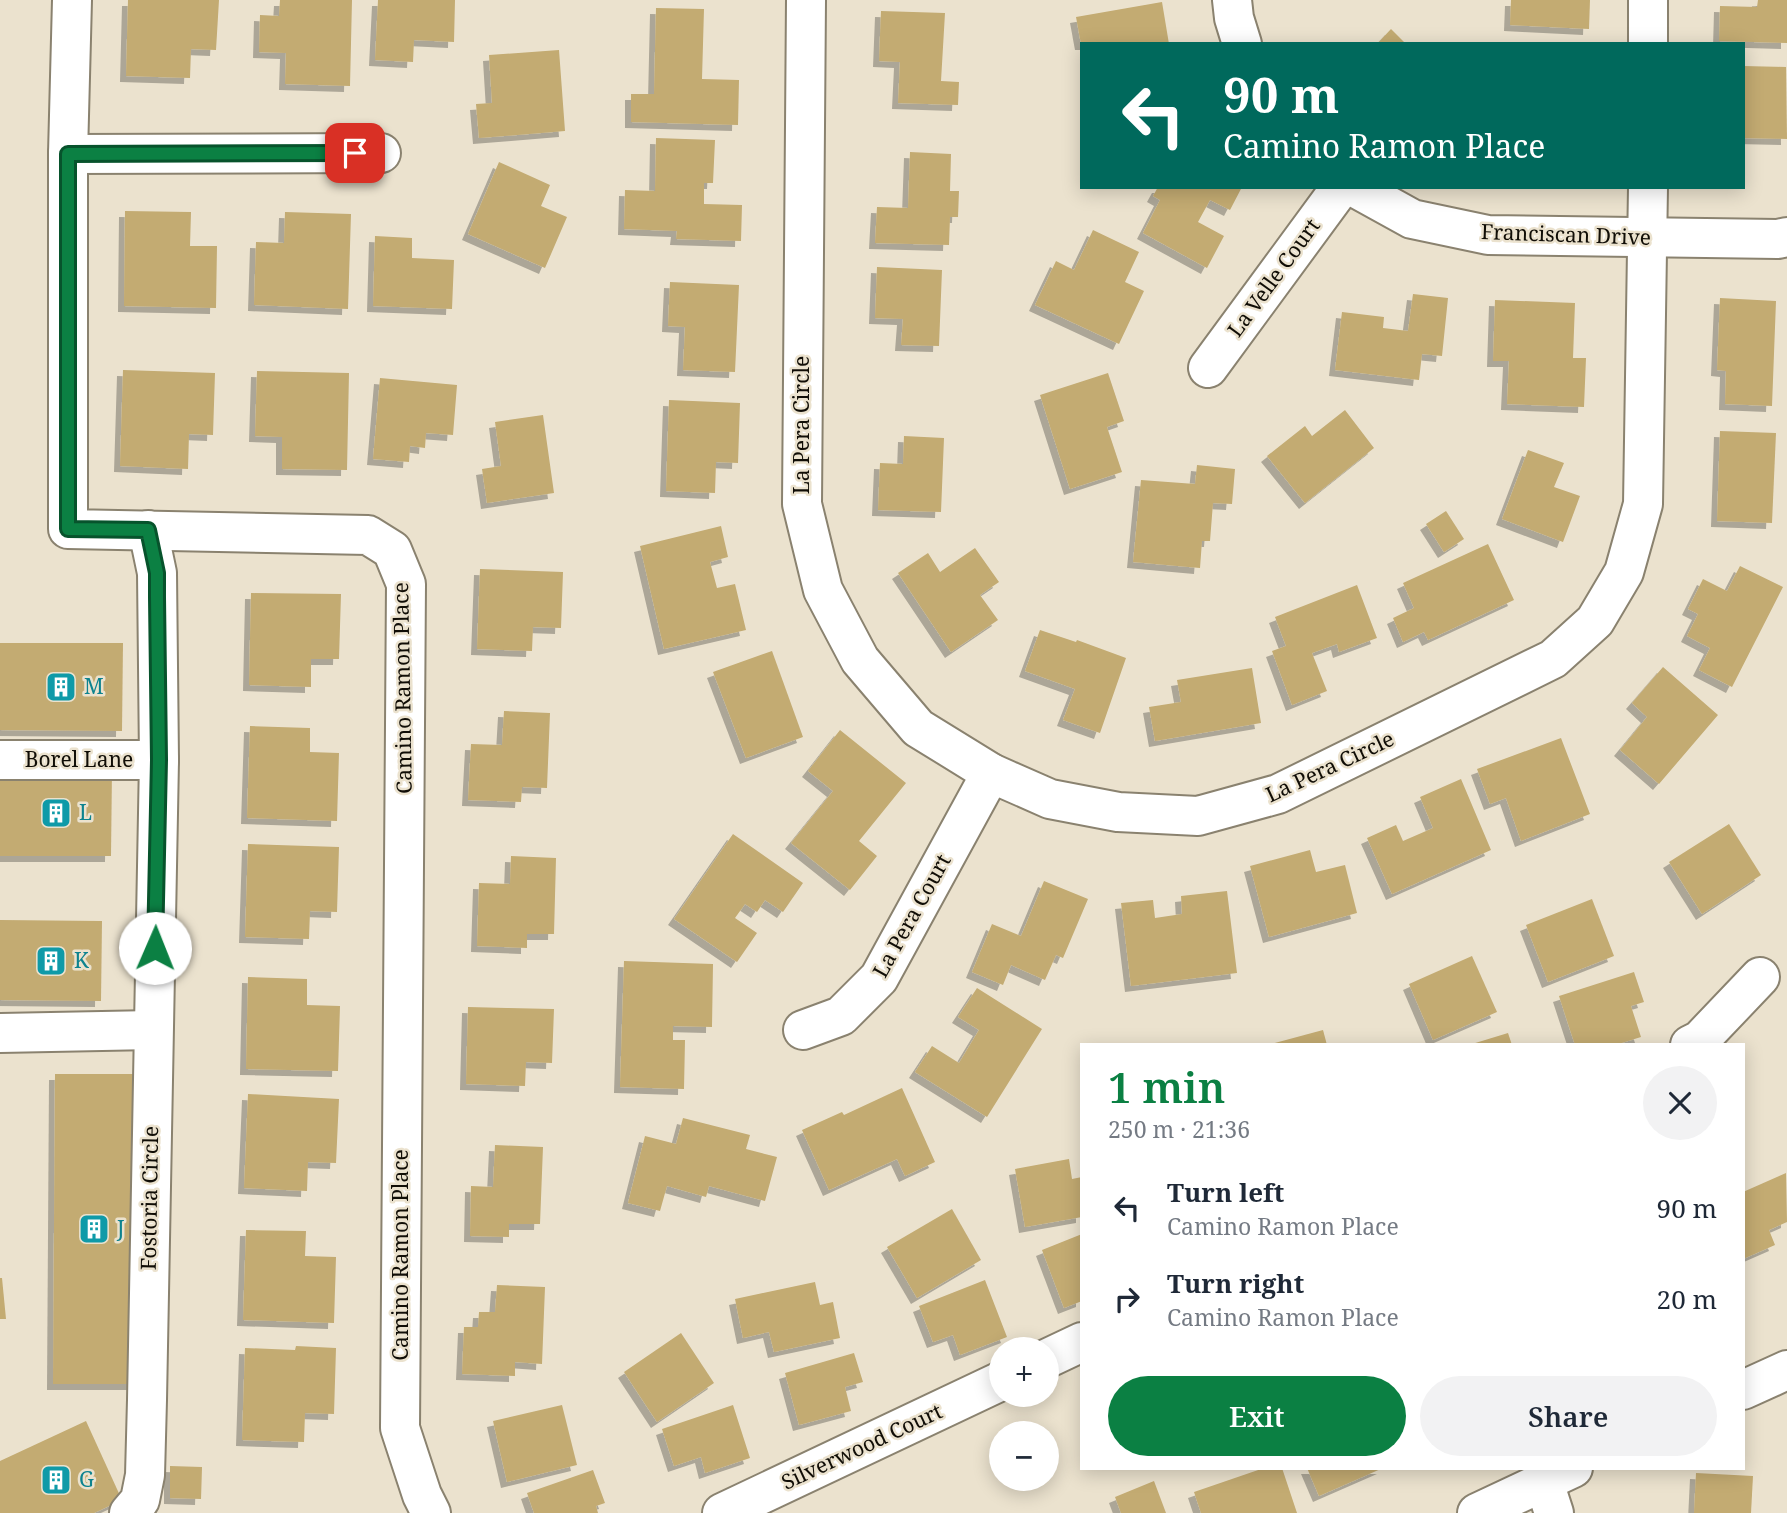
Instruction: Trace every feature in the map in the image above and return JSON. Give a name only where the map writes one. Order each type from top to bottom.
[{"type":"street","name":"Camino Ramon Place","points":[[72,0],[68,154],[68,529],[368,535],[392,550],[406,584],[400,1428],[422,1495],[431,1513]]},
{"type":"street","name":"La Pera Circle","points":[[806,0],[802,504],[823,590],[860,660],[918,728],[991,773],[1050,799],[1118,812],[1198,816],[1278,794],[1553,659],[1595,621],[1624,572],[1643,504],[1648,189]]},
{"type":"street","points":[[1232,0],[1241,42]]},
{"type":"street","points":[[1648,0],[1648,42]]},
{"type":"street","points":[[68,154],[381,153]]},
{"type":"street","name":"La Velle Court","points":[[1208,368],[1340,189]]},
{"type":"street","name":"Franciscan Drive","points":[[1358,189],[1412,219],[1488,235],[1648,239],[1787,237]]},
{"type":"street","name":"Borel Lane","points":[[148,530],[157,573],[159,760],[153,1030]]},
{"type":"street","name":"Borel Lane","points":[[0,760],[159,760]]},
{"type":"street","name":"La Pera Court","points":[[803,1030],[841,1016],[879,978],[991,773]]},
{"type":"street","points":[[1694,1043],[1700,1040],[1760,977]]},
{"type":"street","points":[[0,1033],[153,1030]]},
{"type":"street","name":"Fostoria Circle","points":[[129,1513],[140,1500],[145,1475],[153,1030]]},
{"type":"street","points":[[1059,1353],[1080,1343]]},
{"type":"street","points":[[1745,1389],[1787,1370]]},
{"type":"street","name":"Silverwood Court","points":[[722,1513],[989,1387]]},
{"type":"street","points":[[1477,1513],[1557,1488]]},
{"type":"building","points":[[128,0],[219,0],[216,50],[191,49],[190,78],[126,76]]},
{"type":"building","points":[[280,0],[352,0],[350,86],[285,84],[286,53],[259,52],[260,15],[279,16]]},
{"type":"building","points":[[378,0],[455,0],[454,42],[414,40],[413,62],[375,60]]},
{"type":"building","points":[[1511,0],[1590,0],[1589,29],[1510,25]]},
{"type":"building","points":[[1758,0],[1787,0],[1787,43],[1719,41],[1720,6],[1757,7]]},
{"type":"building","points":[[1162,2],[1169,42],[1081,42],[1076,17]]},
{"type":"building","points":[[656,8],[704,9],[702,79],[739,80],[738,125],[631,122],[631,94],[654,94]]},
{"type":"building","points":[[881,11],[945,13],[941,81],[959,82],[958,105],[898,103],[900,62],[879,61]]},
{"type":"building","points":[[1391,29],[1404,42],[1379,42]]},
{"type":"building","points":[[559,50],[565,131],[479,138],[476,104],[492,103],[489,55]]},
{"type":"building","points":[[1745,66],[1786,67],[1787,139],[1745,138]]},
{"type":"building","points":[[656,138],[715,140],[713,183],[704,183],[704,204],[742,205],[741,241],[676,239],[677,231],[624,229],[625,190],[655,191]]},
{"type":"building","points":[[910,152],[951,154],[950,191],[959,191],[958,217],[950,217],[949,245],[875,243],[877,207],[908,208]]},
{"type":"building","points":[[499,162],[550,185],[541,206],[567,217],[545,268],[468,234]]},
{"type":"building","points":[[1157,189],[1241,189],[1230,210],[1210,200],[1198,222],[1224,236],[1207,268],[1143,233],[1160,200],[1153,196]]},
{"type":"building","points":[[125,211],[191,212],[190,246],[217,246],[216,308],[124,306]]},
{"type":"building","points":[[285,212],[351,214],[348,309],[254,305],[256,242],[284,243]]},
{"type":"building","points":[[1093,230],[1139,252],[1125,282],[1144,291],[1119,344],[1035,305],[1056,261],[1074,270]]},
{"type":"building","points":[[375,236],[412,238],[412,258],[454,260],[452,309],[373,306]]},
{"type":"building","points":[[877,267],[942,270],[939,346],[901,345],[903,319],[875,318]]},
{"type":"building","points":[[670,282],[739,285],[735,372],[683,370],[685,327],[668,326]]},
{"type":"building","points":[[1413,294],[1448,298],[1442,356],[1422,354],[1419,380],[1335,370],[1342,312],[1384,317],[1383,328],[1408,331]]},
{"type":"building","points":[[1720,298],[1776,301],[1772,406],[1725,404],[1726,371],[1717,370]]},
{"type":"building","points":[[1495,300],[1575,303],[1573,358],[1586,358],[1584,407],[1507,404],[1509,361],[1493,361]]},
{"type":"building","points":[[123,370],[215,373],[213,435],[189,434],[188,469],[120,466]]},
{"type":"building","points":[[257,371],[349,373],[347,470],[282,469],[282,437],[255,436]]},
{"type":"building","points":[[1108,373],[1124,421],[1107,427],[1122,472],[1070,489],[1040,395]]},
{"type":"building","points":[[380,378],[457,385],[453,435],[426,433],[425,448],[410,446],[409,462],[373,459]]},
{"type":"building","points":[[669,400],[740,403],[738,463],[716,462],[715,493],[666,491]]},
{"type":"building","points":[[1345,410],[1374,448],[1305,503],[1267,456],[1305,426],[1312,436]]},
{"type":"building","points":[[543,415],[554,493],[487,503],[482,469],[501,466],[495,422]]},
{"type":"building","points":[[1720,431],[1776,433],[1772,523],[1717,521]]},
{"type":"building","points":[[904,436],[944,438],[941,512],[878,510],[880,463],[903,464]]},
{"type":"building","points":[[1528,450],[1564,463],[1554,487],[1580,496],[1563,542],[1502,519]]},
{"type":"building","points":[[1197,465],[1235,469],[1232,504],[1213,503],[1210,541],[1202,541],[1200,568],[1133,562],[1141,480],[1195,484]]},
{"type":"building","points":[[1446,511],[1464,539],[1444,552],[1426,524]]},
{"type":"building","points":[[721,526],[728,557],[710,562],[717,588],[735,584],[746,630],[664,649],[640,546]]},
{"type":"building","points":[[1488,544],[1514,600],[1428,640],[1424,632],[1403,642],[1393,618],[1414,608],[1403,583]]},
{"type":"building","points":[[975,548],[999,582],[980,595],[998,620],[951,652],[898,573],[928,553],[940,572]]},
{"type":"building","points":[[1740,566],[1783,587],[1732,687],[1699,670],[1710,648],[1687,636],[1698,614],[1688,609],[1703,579],[1727,591]]},
{"type":"building","points":[[480,569],[563,572],[561,628],[533,627],[532,651],[477,649]]},
{"type":"building","points":[[1357,585],[1377,638],[1339,652],[1337,644],[1312,653],[1327,691],[1292,705],[1272,651],[1286,646],[1275,617]]},
{"type":"building","points":[[251,593],[341,594],[339,659],[311,659],[311,687],[249,685]]},
{"type":"building","points":[[1040,630],[1126,658],[1100,733],[1063,720],[1075,689],[1025,671]]},
{"type":"building","name":"M","points":[[0,643],[123,643],[122,731],[0,730]]},
{"type":"building","points":[[772,651],[803,737],[746,758],[713,672]]},
{"type":"building","points":[[1663,667],[1718,715],[1659,784],[1620,750],[1647,717],[1632,703]]},
{"type":"building","points":[[1252,668],[1261,723],[1155,741],[1149,707],[1181,702],[1177,680]]},
{"type":"building","points":[[504,711],[550,713],[547,788],[522,787],[521,802],[468,800],[471,744],[502,745]]},
{"type":"building","points":[[250,726],[310,728],[310,752],[339,753],[337,821],[247,818]]},
{"type":"building","points":[[840,730],[906,783],[859,841],[877,856],[850,890],[791,843],[833,791],[808,771]]},
{"type":"building","points":[[1561,738],[1590,814],[1521,841],[1506,798],[1490,804],[1477,769]]},
{"type":"building","name":"L","points":[[0,769],[112,769],[111,856],[0,856]]},
{"type":"building","points":[[1461,779],[1491,850],[1392,894],[1367,838],[1396,825],[1403,841],[1433,828],[1420,797]]},
{"type":"building","points":[[1729,824],[1761,875],[1702,914],[1669,862]]},
{"type":"building","points":[[733,834],[803,883],[783,912],[765,900],[757,912],[745,904],[735,918],[757,933],[737,962],[674,919]]},
{"type":"building","points":[[248,844],[339,847],[337,912],[310,911],[309,939],[245,937]]},
{"type":"building","points":[[1310,850],[1316,872],[1345,865],[1357,913],[1269,937],[1250,866]]},
{"type":"building","points":[[511,856],[556,858],[554,934],[527,934],[527,948],[477,946],[479,883],[510,884]]},
{"type":"building","points":[[1044,881],[1088,899],[1063,958],[1056,955],[1045,980],[1011,965],[1003,985],[972,972],[992,924],[1021,936]]},
{"type":"building","points":[[1227,891],[1237,973],[1131,986],[1121,903],[1153,900],[1155,918],[1182,914],[1181,896]]},
{"type":"building","points":[[1592,899],[1614,956],[1548,982],[1526,925]]},
{"type":"building","name":"K","points":[[0,920],[102,921],[101,1001],[0,1000]]},
{"type":"building","points":[[1472,956],[1497,1012],[1433,1040],[1409,984]]},
{"type":"building","points":[[624,961],[713,964],[712,1027],[673,1026],[673,1040],[685,1040],[684,1089],[620,1087]]},
{"type":"building","points":[[1634,972],[1644,1002],[1631,1006],[1641,1037],[1622,1043],[1574,1043],[1559,996]]},
{"type":"building","points":[[248,977],[307,979],[307,1005],[340,1006],[338,1071],[246,1069]]},
{"type":"building","points":[[977,988],[1042,1029],[987,1117],[915,1072],[932,1046],[959,1063],[979,1030],[958,1017]]},
{"type":"building","points":[[468,1007],[554,1009],[552,1063],[526,1062],[525,1086],[466,1084]]},
{"type":"building","points":[[1323,1030],[1326,1043],[1275,1043]]},
{"type":"building","points":[[1508,1033],[1511,1043],[1475,1043]]},
{"type":"building","name":"J","points":[[55,1074],[135,1074],[133,1384],[53,1384]]},
{"type":"building","points":[[902,1088],[935,1162],[905,1176],[897,1159],[829,1190],[802,1130],[842,1112],[844,1115]]},
{"type":"building","points":[[248,1094],[339,1099],[336,1163],[308,1162],[307,1191],[244,1188]]},
{"type":"building","points":[[683,1118],[750,1135],[746,1149],[777,1157],[765,1201],[709,1186],[706,1197],[667,1186],[660,1211],[628,1203],[645,1136],[676,1144]]},
{"type":"building","points":[[495,1145],[543,1147],[540,1224],[509,1224],[509,1237],[470,1236],[471,1186],[493,1187]]},
{"type":"building","points":[[1069,1159],[1072,1179],[1080,1177],[1080,1217],[1025,1227],[1015,1169]]},
{"type":"building","points":[[1786,1173],[1787,1222],[1769,1230],[1775,1245],[1745,1258],[1745,1191]]},
{"type":"building","points":[[952,1209],[981,1260],[917,1298],[887,1247]]},
{"type":"building","points":[[246,1230],[306,1231],[305,1256],[336,1257],[334,1323],[243,1320]]},
{"type":"building","points":[[1080,1235],[1080,1302],[1064,1308],[1042,1250]]},
{"type":"building","points":[[2,1278],[6,1319],[0,1319]]},
{"type":"building","points":[[985,1280],[1007,1337],[989,1337],[989,1344],[960,1355],[953,1335],[933,1342],[919,1306]]},
{"type":"building","points":[[815,1282],[820,1305],[833,1302],[840,1338],[774,1352],[769,1332],[743,1338],[735,1299]]},
{"type":"building","points":[[497,1285],[545,1287],[542,1364],[515,1362],[515,1376],[462,1374],[464,1327],[478,1327],[479,1312],[495,1312]]},
{"type":"building","points":[[681,1333],[714,1383],[657,1422],[624,1372]]},
{"type":"building","points":[[296,1346],[336,1348],[334,1414],[305,1413],[304,1442],[242,1440],[245,1348],[295,1350]]},
{"type":"building","points":[[854,1353],[863,1382],[845,1387],[851,1411],[799,1425],[785,1373]]},
{"type":"building","points":[[562,1405],[577,1465],[507,1482],[493,1421]]},
{"type":"building","points":[[733,1405],[750,1458],[705,1473],[701,1457],[674,1466],[662,1429]]},
{"type":"building","name":"G","points":[[86,1421],[122,1500],[94,1513],[0,1513],[0,1461]]},
{"type":"building","points":[[170,1466],[202,1467],[201,1499],[170,1498]]},
{"type":"building","points":[[593,1470],[605,1503],[596,1506],[598,1513],[534,1513],[527,1493]]},
{"type":"building","points":[[1258,1470],[1283,1470],[1297,1513],[1201,1513],[1194,1492]]},
{"type":"building","points":[[1308,1470],[1378,1470],[1319,1496]]},
{"type":"building","points":[[1696,1473],[1753,1476],[1751,1513],[1694,1513]]},
{"type":"building","points":[[1154,1481],[1166,1513],[1121,1513],[1115,1497]]},
{"type":"place","name":"M","points":[[61,687]]},
{"type":"place","name":"L","points":[[56,813]]},
{"type":"place","name":"K","points":[[51,961]]},
{"type":"place","name":"J","points":[[94,1229]]},
{"type":"place","name":"G","points":[[56,1480]]},
{"type":"route","points":[[155,948],[159,760],[157,573],[148,530],[68,529],[68,154],[355,153]]}]
